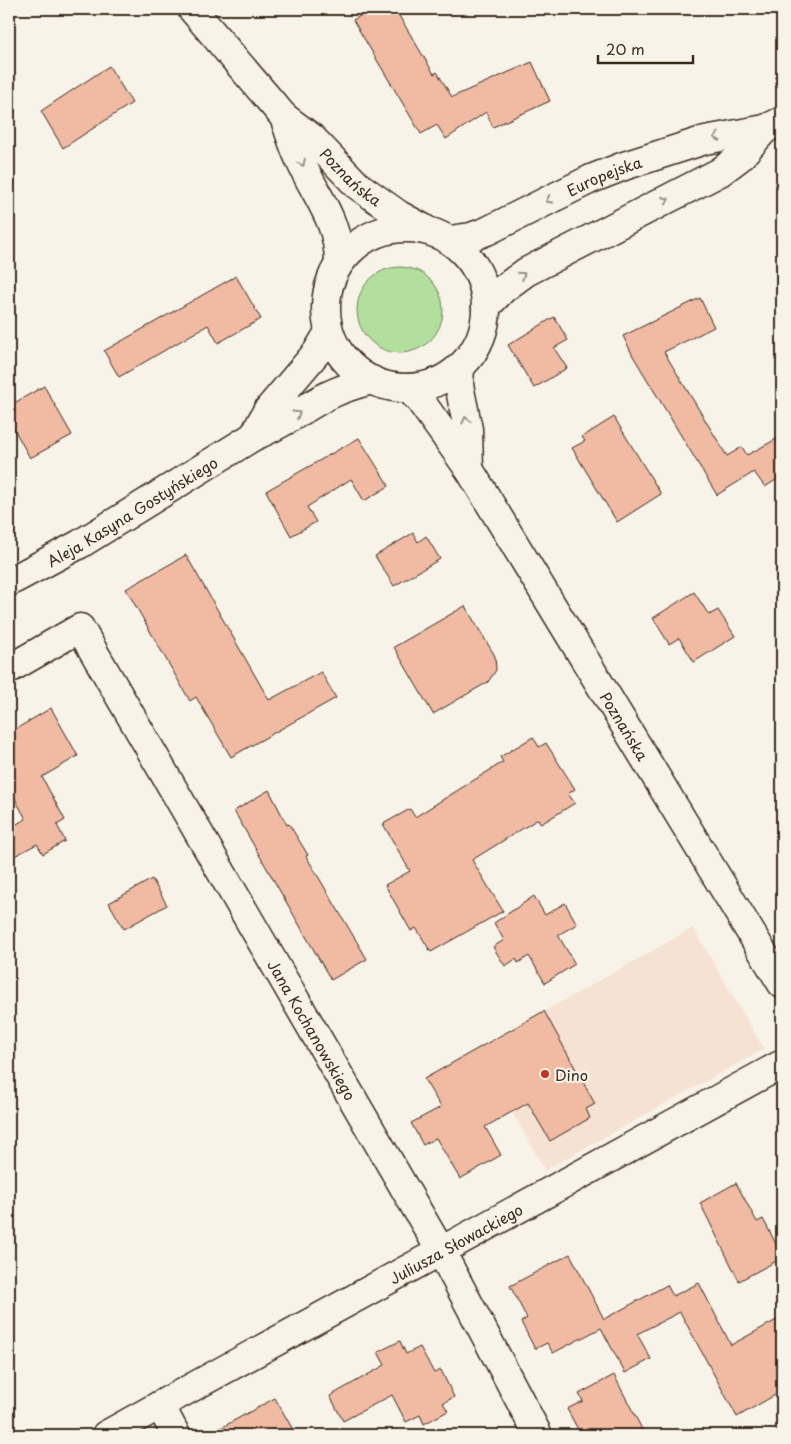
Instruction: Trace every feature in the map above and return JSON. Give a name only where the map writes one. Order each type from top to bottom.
[{"type":"street","name":"Poznańska","points":[[192,9],[284,118],[312,138],[357,185],[398,215],[437,235]]},
{"type":"street","name":"Poznańska","points":[[284,118],[299,159],[334,226],[339,245],[339,263]]},
{"type":"street","name":"Europejska","points":[[437,235],[471,237],[487,232],[591,179],[624,166],[705,140],[774,125]]},
{"type":"street","name":"Europejska","points":[[486,307],[503,289],[526,272],[720,172],[740,157],[774,125]]},
{"type":"street","points":[[400,228],[437,235],[464,252],[476,269],[483,287],[486,307],[483,329],[474,350],[460,366],[444,378],[426,385],[408,388],[389,386],[372,380],[353,368],[338,351],[329,332],[325,308],[329,284],[339,263],[356,245],[377,232],[400,228]]},
{"type":"street","points":[[254,436],[267,411],[317,352],[329,332]]},
{"type":"street","name":"Poznańska","points":[[460,366],[459,385],[468,429],[469,469]]},
{"type":"street","name":"Aleja Kasyna Gostyńskiego","points":[[9,582],[80,544],[254,436],[277,427],[327,396],[347,387],[372,380]]},
{"type":"street","name":"Poznańska","points":[[408,388],[419,399],[469,469],[483,495],[782,984]]},
{"type":"street","name":"Jana Kochanowskiego","points":[[9,669],[80,628],[442,1253],[538,1435]]},
{"type":"street","name":"Juliusza Słowackiego","points":[[106,1435],[442,1253],[782,1064]]},
{"type":"street","points":[[160,1405],[176,1435]]},
{"type":"shaded area","points":[[693,928],[764,1049],[545,1170],[477,1049]]},
{"type":"green space","points":[[400,267],[416,270],[424,274],[436,286],[440,294],[443,310],[440,326],[436,334],[424,346],[416,350],[400,353],[384,350],[376,346],[364,334],[360,326],[357,310],[360,294],[364,286],[376,274],[384,270]]},
{"type":"building","points":[[372,9],[395,9],[434,74],[437,72],[452,97],[532,62],[550,101],[493,127],[486,112],[446,139],[437,125],[421,134],[353,20]]},
{"type":"building","points":[[109,66],[132,103],[63,148],[41,111]]},
{"type":"building","points":[[236,276],[261,319],[218,343],[208,325],[119,377],[104,351]]},
{"type":"building","points":[[700,298],[714,327],[664,352],[727,456],[742,447],[747,455],[782,436],[782,476],[765,487],[754,472],[717,495],[633,356],[623,336]]},
{"type":"building","points":[[554,317],[568,340],[554,348],[567,368],[534,388],[508,345]]},
{"type":"building","points":[[44,386],[72,435],[30,458],[9,420],[9,406]]},
{"type":"building","points":[[614,417],[661,494],[617,522],[572,448],[585,441],[582,437]]},
{"type":"building","points":[[359,438],[389,486],[364,501],[351,479],[307,507],[316,522],[291,536],[266,491]]},
{"type":"building","points":[[413,533],[418,542],[426,536],[440,559],[394,586],[375,556]]},
{"type":"building","points":[[186,555],[269,700],[321,672],[336,698],[231,757],[196,697],[190,701],[126,589]]},
{"type":"building","points":[[694,592],[709,615],[718,610],[735,636],[694,662],[679,638],[669,644],[653,618]]},
{"type":"building","points":[[465,606],[495,656],[496,670],[488,682],[433,714],[394,647]]},
{"type":"building","points":[[51,708],[78,756],[42,777],[65,820],[57,825],[65,841],[43,854],[37,844],[9,859],[9,828],[26,819],[9,788],[9,733]]},
{"type":"building","points":[[533,737],[539,747],[546,743],[575,789],[568,794],[575,803],[541,824],[538,819],[472,860],[503,911],[431,952],[416,928],[411,931],[385,885],[410,871],[383,824],[410,809],[415,817],[503,762],[500,757]]},
{"type":"building","points":[[269,790],[287,825],[289,824],[308,855],[306,856],[367,959],[331,980],[234,811]]},
{"type":"building","points":[[152,879],[167,905],[124,929],[109,903]]},
{"type":"building","points":[[534,896],[545,915],[565,903],[577,924],[558,935],[575,964],[545,983],[529,956],[518,963],[516,959],[505,966],[493,947],[504,940],[494,923]]},
{"type":"building","points":[[544,1011],[595,1104],[586,1109],[590,1118],[550,1141],[528,1103],[485,1127],[501,1155],[460,1179],[436,1138],[423,1145],[411,1123],[441,1107],[424,1079]]},
{"type":"building","points":[[736,1183],[757,1222],[763,1219],[782,1255],[782,1258],[739,1281],[700,1203]]},
{"type":"building","points":[[570,1254],[604,1319],[667,1285],[673,1296],[699,1283],[731,1345],[782,1317],[782,1391],[737,1417],[680,1312],[637,1334],[651,1359],[625,1373],[601,1328],[553,1353],[547,1343],[535,1349],[521,1322],[527,1318],[510,1286]]},
{"type":"building","points":[[400,1341],[406,1354],[420,1347],[434,1373],[441,1370],[454,1397],[443,1403],[448,1411],[424,1424],[420,1415],[406,1422],[392,1395],[343,1421],[330,1396],[385,1365],[378,1352]]},
{"type":"building","points":[[614,1375],[645,1435],[581,1435],[567,1409],[583,1401],[579,1394]]},
{"type":"building","points":[[275,1398],[296,1435],[208,1435]]},
{"type":"place","name":"Dino","points":[[545,1074]]}]
